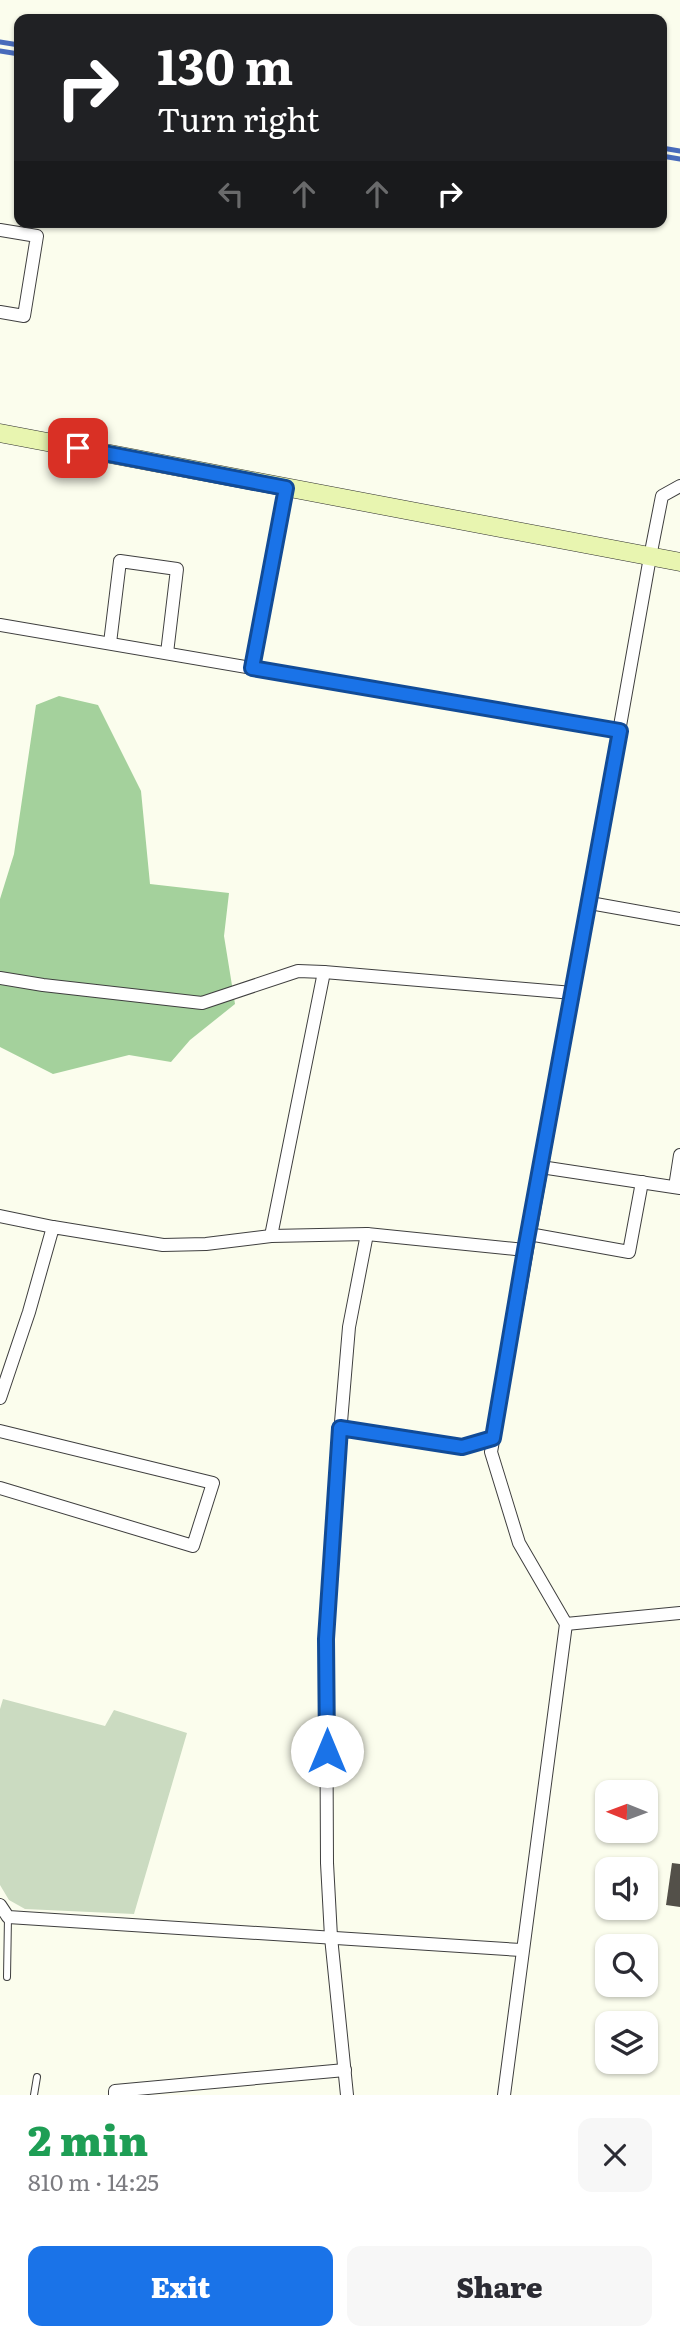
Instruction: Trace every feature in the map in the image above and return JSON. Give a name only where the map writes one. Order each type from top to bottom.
[{"type":"street","points":[[0,230],[37,236],[24,316],[0,312]]},
{"type":"street","points":[[0,433],[680,562]]},
{"type":"street","points":[[504,2095],[566,1624],[519,1543],[491,1452],[650,557],[662,496],[680,486]]},
{"type":"street","points":[[110,643],[120,561],[177,569],[167,653]]},
{"type":"street","points":[[0,625],[620,731]]},
{"type":"street","points":[[590,904],[680,919]]},
{"type":"street","points":[[0,978],[202,1003],[298,971],[573,993]]},
{"type":"street","points":[[271,1236],[324,972]]},
{"type":"street","points":[[541,1167],[677,1187],[680,1156]]},
{"type":"street","points":[[528,1234],[629,1252],[642,1182]]},
{"type":"street","points":[[0,1216],[163,1245],[206,1244],[271,1236],[367,1234],[525,1250]]},
{"type":"street","points":[[0,1398],[29,1312],[53,1227]]},
{"type":"street","points":[[347,2095],[331,1937],[327,1863],[326,1639],[349,1327],[367,1234]]},
{"type":"street","points":[[0,1431],[213,1483],[193,1546],[0,1488]]},
{"type":"street","points":[[566,1624],[680,1612]]},
{"type":"street","points":[[0,1905],[8,1917],[521,1950]]},
{"type":"street","points":[[115,2095],[115,2091],[345,2070]]},
{"type":"lane","points":[[252,668],[286,488]]},
{"type":"lane","points":[[340,1428],[462,1447],[493,1438]]},
{"type":"lane","points":[[6,1977],[8,1917]]},
{"type":"lane","points":[[34,2095],[37,2077]]},
{"type":"green space","points":[[59,696],[98,705],[141,791],[150,884],[229,893],[224,936],[235,1004],[190,1040],[171,1062],[129,1055],[53,1074],[0,1047],[0,899],[14,854],[36,705]]},
{"type":"green space","points":[[3,1699],[105,1726],[114,1710],[187,1733],[134,1914],[25,1909],[9,1900],[0,1885],[0,1709]]},
{"type":"building","points":[[672,1863],[680,1864],[680,1907],[666,1905]]},
{"type":"waterway","points":[[0,42],[14,44]]},
{"type":"waterway","points":[[0,51],[14,53]]},
{"type":"waterway","points":[[667,149],[680,151]]},
{"type":"waterway","points":[[667,157],[680,159]]},
{"type":"route","points":[[78,448],[286,488],[252,668],[620,731],[493,1438],[462,1447],[340,1428],[326,1639],[327,1751]]}]
